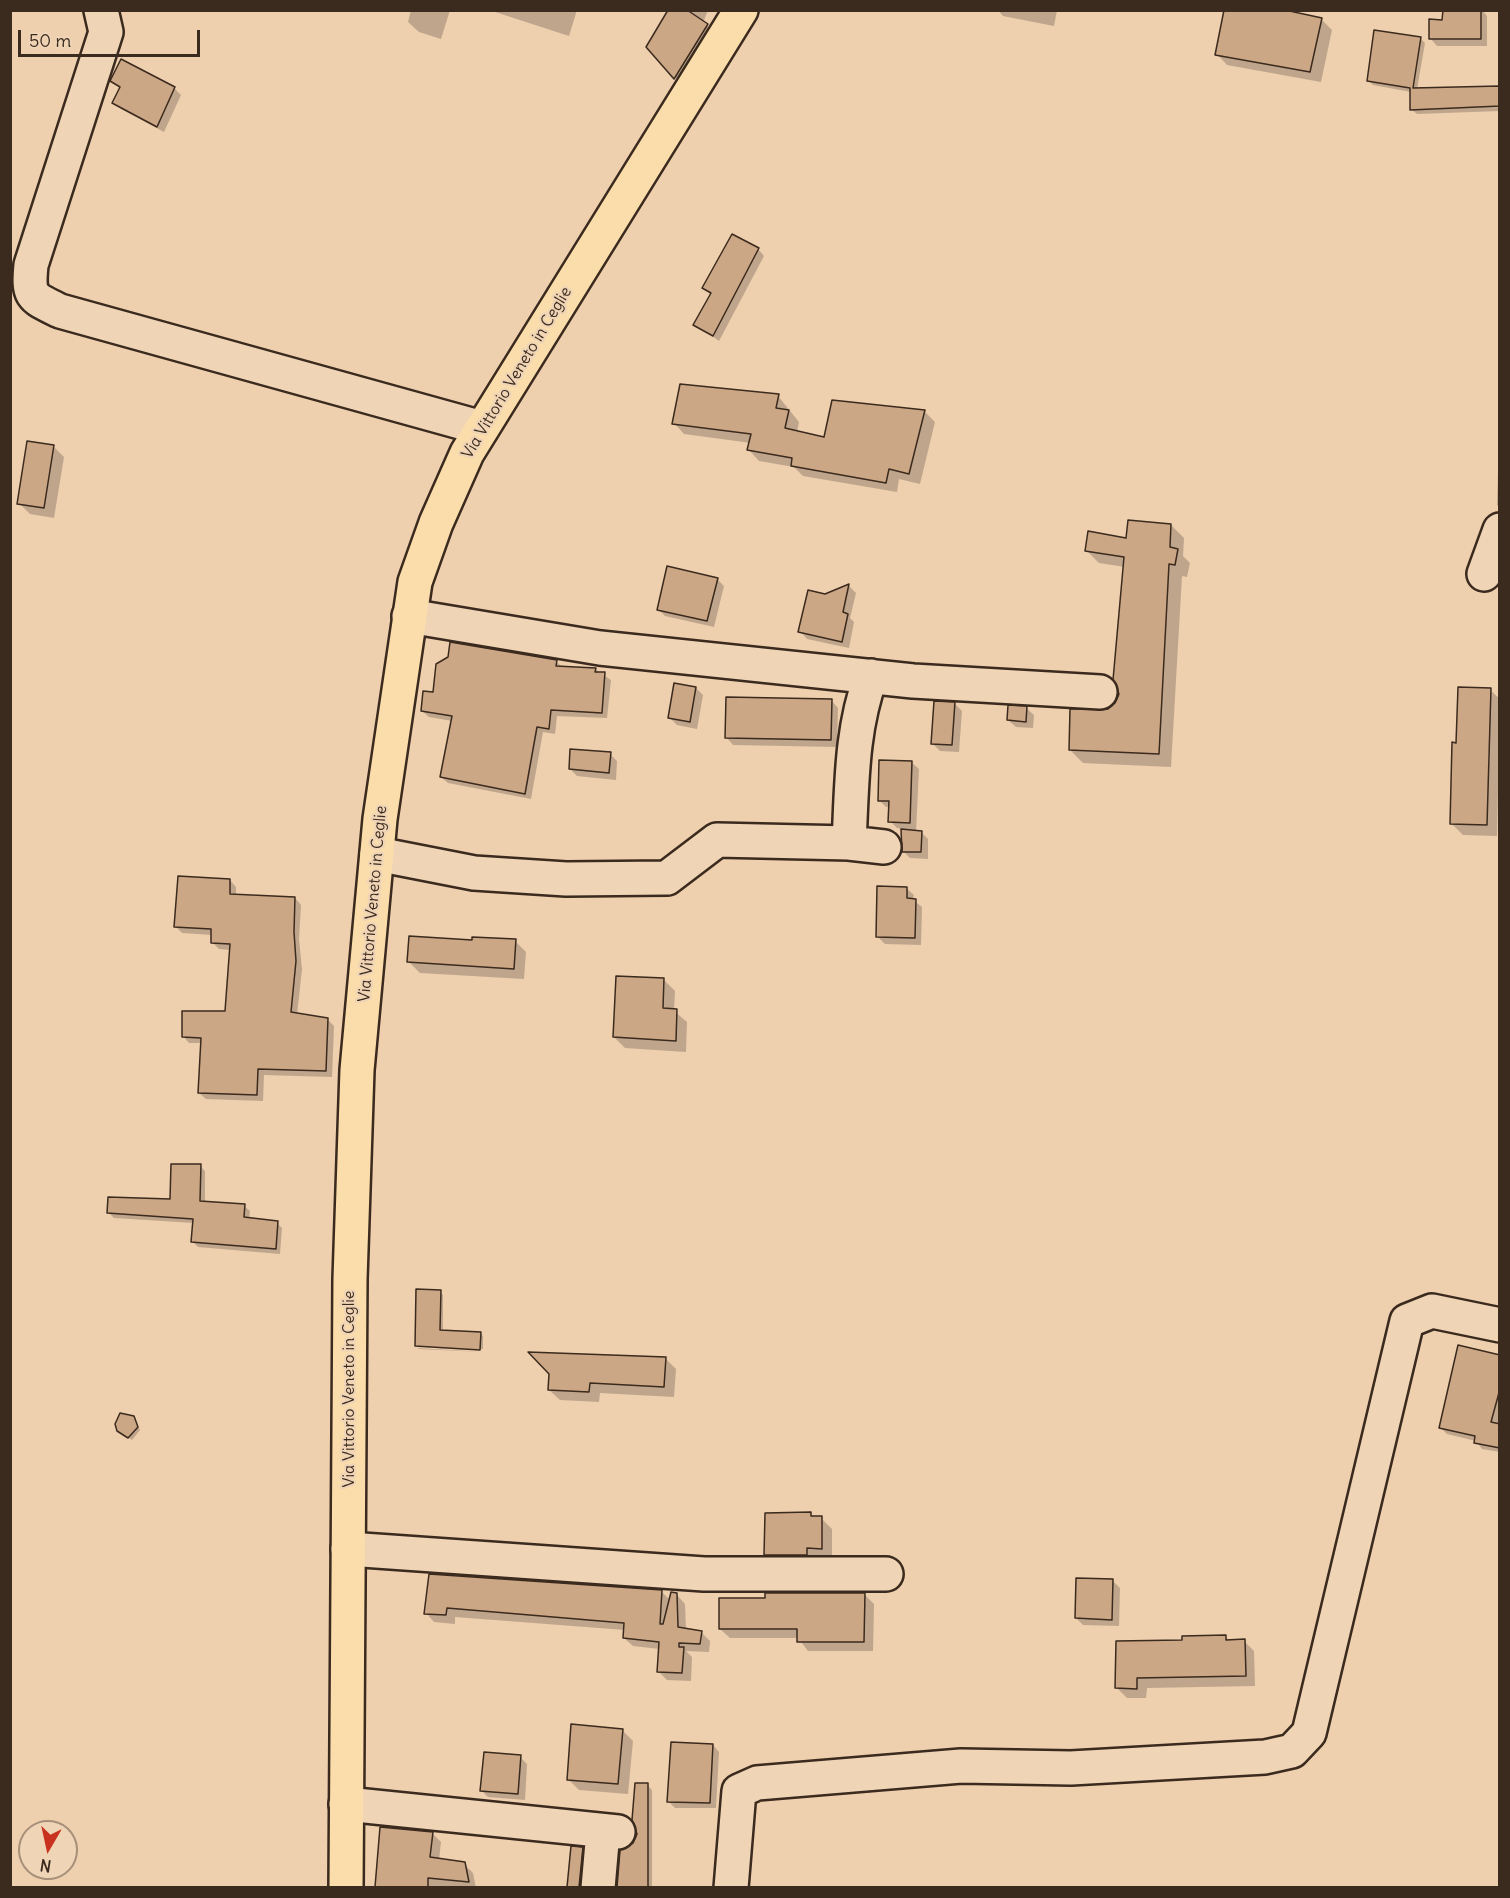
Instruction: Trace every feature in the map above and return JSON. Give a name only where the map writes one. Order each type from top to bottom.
[{"type":"main road","name":"Via Vittorio Veneto in Ceglie","points":[[346,1887],[350,1279],[357,1071],[377,855],[415,582],[436,523],[467,453],[741,10]]},
{"type":"street","points":[[101,10],[106,32],[31,265],[29,288],[34,298],[60,311],[482,428]]},
{"type":"street","points":[[1484,574],[1500,530]]},
{"type":"street","points":[[410,616],[600,648],[871,676],[1100,692]]},
{"type":"street","points":[[849,843],[854,738],[859,708],[871,676]]},
{"type":"street","points":[[377,855],[474,873],[566,879],[667,878],[717,840],[849,843],[884,847]]},
{"type":"street","points":[[731,1887],[739,1791],[757,1783],[961,1766],[1071,1768],[1265,1756],[1292,1751],[1309,1733],[1407,1321],[1432,1311],[1500,1326]]},
{"type":"street","points":[[348,1549],[704,1574],[886,1574]]},
{"type":"street","points":[[346,1804],[611,1832],[598,1887]]},
{"type":"building","points":[[668,10],[687,10],[708,24],[674,79],[646,47]]},
{"type":"building","points":[[1224,10],[1285,10],[1322,18],[1310,72],[1215,55]]},
{"type":"building","points":[[1443,10],[1481,10],[1481,39],[1429,39],[1429,19],[1442,20]]},
{"type":"building","points":[[1374,30],[1421,37],[1413,88],[1500,86],[1500,106],[1410,110],[1410,88],[1367,81]]},
{"type":"building","points":[[121,59],[175,87],[157,127],[112,103],[120,87],[110,81]]},
{"type":"building","points":[[732,234],[759,248],[713,336],[693,325],[711,293],[702,288]]},
{"type":"building","points":[[680,384],[779,394],[776,408],[789,410],[785,428],[824,437],[832,400],[925,410],[909,474],[889,469],[886,483],[791,466],[792,458],[747,450],[751,434],[672,424]]},
{"type":"building","points":[[27,441],[54,445],[44,508],[17,504]]},
{"type":"building","points":[[1128,520],[1171,524],[1170,547],[1178,549],[1175,565],[1169,564],[1159,754],[1069,750],[1070,709],[1108,709],[1115,703],[1119,694],[1113,680],[1124,557],[1085,551],[1088,531],[1126,538]]},
{"type":"building","points":[[667,566],[718,578],[707,621],[657,610]]},
{"type":"building","points":[[849,584],[843,612],[848,614],[842,642],[798,632],[808,590],[825,594]]},
{"type":"building","points":[[450,642],[557,660],[556,666],[596,668],[595,672],[605,672],[602,713],[551,710],[549,729],[537,727],[525,794],[440,777],[452,716],[421,711],[423,691],[433,692],[436,664],[448,657]]},
{"type":"building","points":[[674,683],[696,687],[690,722],[668,718]]},
{"type":"building","points":[[1458,687],[1491,688],[1487,825],[1450,824],[1452,742],[1456,743]]},
{"type":"building","points":[[726,697],[832,699],[831,740],[725,738]]},
{"type":"building","points":[[934,701],[955,702],[952,745],[931,744]]},
{"type":"building","points":[[1008,705],[1027,706],[1026,722],[1007,720]]},
{"type":"building","points":[[570,749],[611,752],[609,773],[569,769]]},
{"type":"building","points":[[879,760],[912,761],[910,823],[888,822],[889,801],[878,801]]},
{"type":"building","points":[[901,829],[922,831],[921,852],[902,852]]},
{"type":"building","points":[[178,876],[230,879],[230,894],[295,897],[296,961],[291,1012],[328,1018],[326,1071],[258,1069],[257,1095],[198,1093],[201,1038],[182,1037],[182,1011],[225,1011],[230,944],[211,943],[211,929],[174,927]]},
{"type":"building","points":[[877,886],[907,887],[907,898],[916,899],[915,938],[876,937]]},
{"type":"building","points":[[409,936],[472,940],[472,937],[516,939],[514,969],[407,962]]},
{"type":"building","points":[[616,976],[664,978],[663,1008],[677,1009],[676,1041],[613,1037]]},
{"type":"building","points":[[171,1164],[201,1164],[200,1201],[245,1204],[244,1217],[278,1221],[276,1249],[191,1242],[193,1219],[107,1213],[108,1197],[170,1199]]},
{"type":"building","points":[[416,1289],[441,1290],[440,1330],[481,1332],[480,1350],[415,1346]]},
{"type":"building","points":[[1458,1345],[1500,1355],[1500,1389],[1491,1422],[1500,1424],[1500,1448],[1474,1443],[1475,1436],[1439,1428]]},
{"type":"building","points":[[528,1352],[666,1357],[664,1387],[590,1383],[589,1392],[548,1390],[549,1374]]},
{"type":"building","points":[[120,1413],[134,1416],[138,1427],[128,1438],[117,1431],[115,1424]]},
{"type":"building","points":[[811,1512],[811,1516],[822,1516],[822,1549],[807,1548],[807,1555],[764,1555],[765,1513]]},
{"type":"building","points":[[429,1574],[662,1590],[660,1624],[663,1624],[671,1592],[677,1593],[678,1627],[702,1631],[700,1644],[679,1643],[679,1647],[684,1647],[682,1673],[657,1672],[659,1642],[623,1638],[624,1623],[447,1608],[446,1615],[424,1614]]},
{"type":"building","points":[[1076,1578],[1113,1579],[1112,1620],[1075,1618]]},
{"type":"building","points":[[765,1593],[865,1593],[864,1642],[797,1642],[797,1629],[719,1629],[719,1598],[765,1598]]},
{"type":"building","points":[[1226,1635],[1226,1640],[1245,1639],[1246,1676],[1137,1678],[1137,1689],[1115,1688],[1116,1641],[1182,1640],[1182,1636]]},
{"type":"building","points":[[571,1724],[623,1729],[618,1784],[567,1780]]},
{"type":"building","points":[[671,1742],[713,1744],[710,1803],[667,1802]]},
{"type":"building","points":[[484,1752],[521,1755],[518,1794],[480,1791]]},
{"type":"building","points":[[635,1783],[648,1783],[648,1887],[617,1887],[620,1850],[633,1843],[637,1834],[632,1820]]},
{"type":"building","points":[[380,1827],[433,1832],[430,1857],[465,1862],[469,1882],[428,1878],[428,1887],[375,1887]]},
{"type":"building","points":[[571,1846],[583,1847],[579,1887],[567,1887]]}]
